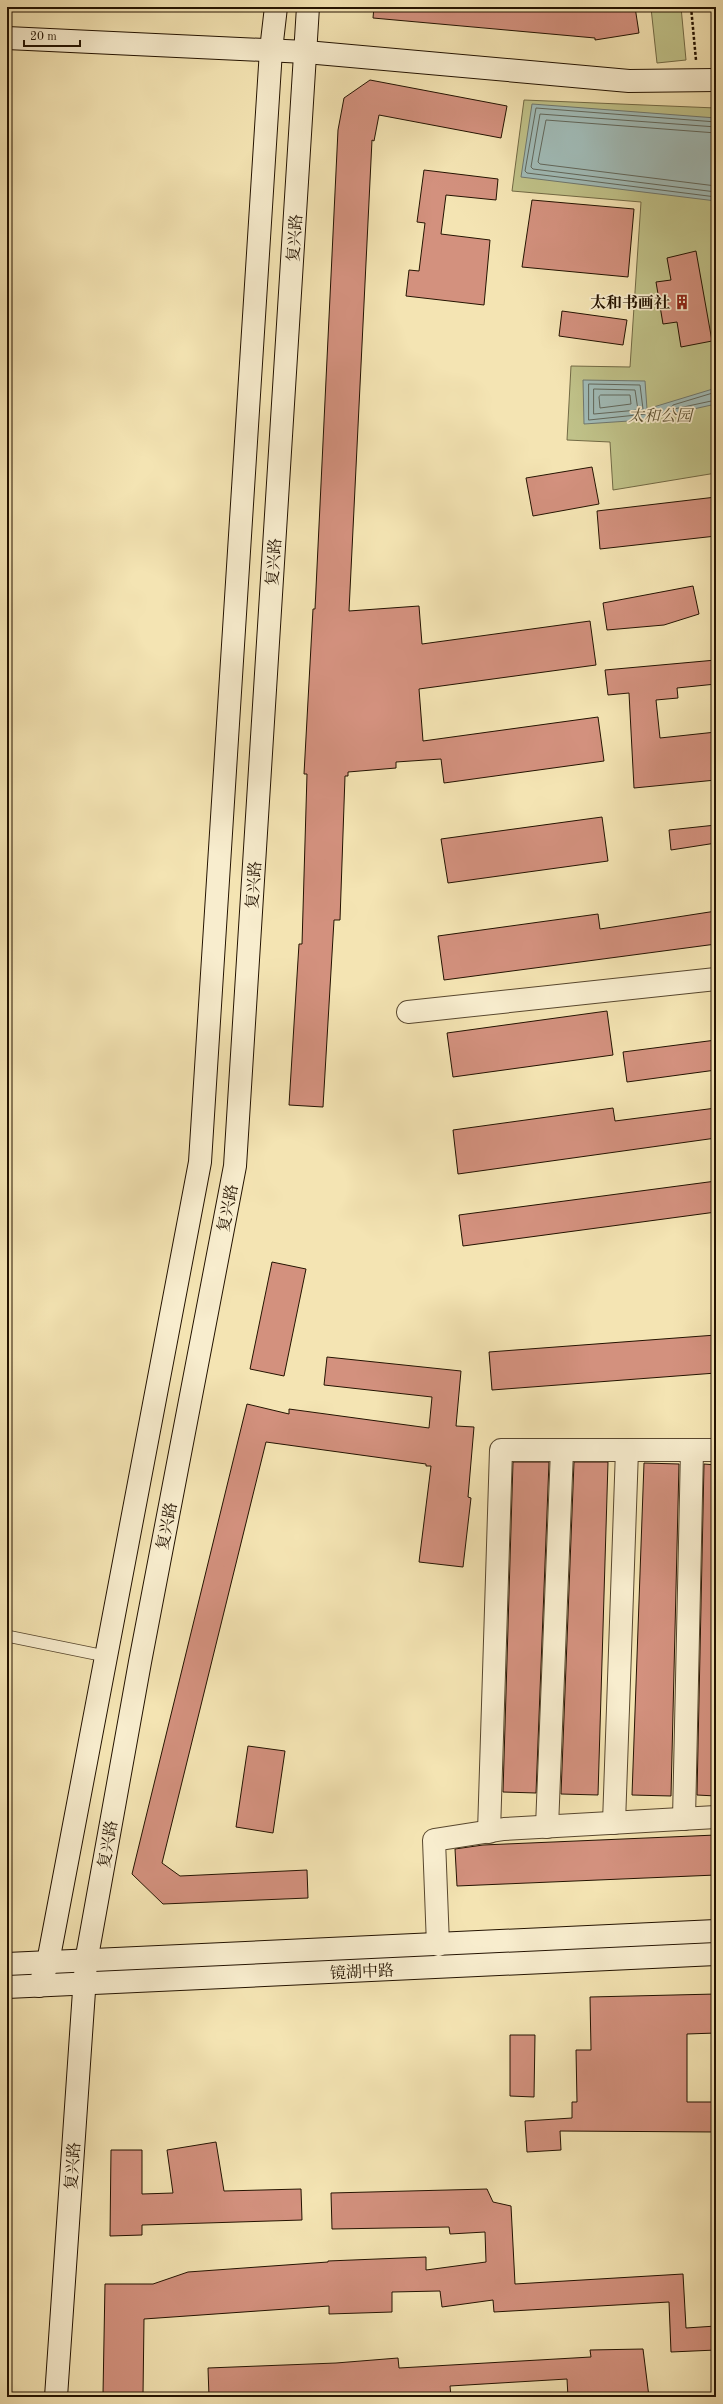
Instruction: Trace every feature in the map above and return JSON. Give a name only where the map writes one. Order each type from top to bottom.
[{"type":"street","points":[[39,1986],[48,1962],[200,1162],[271,50],[276,7]]},
{"type":"street","name":"复兴路","points":[[56,2397],[86,1962],[140,1662],[235,1166],[308,7]]},
{"type":"street","points":[[7,38],[306,52],[629,81],[707,80]]},
{"type":"street","points":[[408,1012],[716,979]]},
{"type":"street","points":[[489,1832],[501,1450],[716,1450]]},
{"type":"street","points":[[547,1827],[562,1450]]},
{"type":"street","points":[[614,1823],[627,1450]]},
{"type":"street","points":[[684,1819],[692,1450]]},
{"type":"street","points":[[438,1945],[434,1840],[489,1832],[547,1827],[716,1817]]},
{"type":"street","name":"镜湖中路","points":[[7,1964],[86,1962],[716,1931]]},
{"type":"street","name":"镜湖中路","points":[[7,1987],[84,1985],[716,1954]]},
{"type":"lane","points":[[7,1636],[105,1656]]},
{"type":"path","points":[[691,7],[707,80]]},
{"type":"green space","points":[[681,7],[686,60],[657,63],[651,8]]},
{"type":"green space","name":"太和公园","points":[[524,100],[716,108],[716,473],[613,490],[610,442],[567,440],[571,366],[630,367],[641,202],[512,191]]},
{"type":"water","points":[[532,104],[716,118],[716,201],[521,177]]},
{"type":"water","points":[[583,380],[645,381],[647,409],[716,388],[716,404],[644,420],[584,424]]},
{"type":"building","points":[[374,7],[635,7],[639,33],[595,40],[595,38],[373,18]]},
{"type":"building","points":[[370,80],[507,106],[501,138],[379,115],[374,141],[372,140],[349,611],[419,606],[422,644],[590,621],[596,665],[419,689],[423,741],[598,717],[604,761],[444,783],[441,759],[396,762],[396,768],[348,772],[348,776],[345,776],[340,920],[334,920],[323,1107],[289,1105],[299,944],[302,944],[307,774],[304,774],[313,609],[315,609],[338,130],[344,98]]},
{"type":"building","points":[[424,170],[498,179],[496,200],[446,195],[441,234],[490,240],[484,305],[406,296],[409,270],[419,271],[425,223],[417,222]]},
{"type":"building","points":[[532,200],[634,209],[628,277],[522,267]]},
{"type":"building","name":"太和书画社","points":[[696,251],[712,341],[681,347],[677,322],[663,324],[656,282],[671,280],[667,258]]},
{"type":"building","points":[[562,311],[627,320],[623,345],[559,336]]},
{"type":"building","points":[[592,467],[599,504],[533,516],[526,478]]},
{"type":"building","points":[[716,497],[716,536],[600,549],[597,511]]},
{"type":"building","points":[[693,586],[699,614],[664,625],[607,630],[603,603]]},
{"type":"building","points":[[716,660],[716,684],[677,688],[678,698],[656,700],[660,738],[716,732],[716,780],[634,788],[629,693],[608,695],[605,670]]},
{"type":"building","points":[[602,817],[608,861],[448,883],[441,839]]},
{"type":"building","points":[[716,825],[716,843],[671,850],[669,830]]},
{"type":"building","points":[[716,911],[716,944],[444,980],[438,936],[598,914],[600,929]]},
{"type":"building","points":[[607,1011],[613,1055],[453,1077],[447,1033]]},
{"type":"building","points":[[716,1040],[716,1070],[627,1082],[623,1052]]},
{"type":"building","points":[[613,1108],[615,1121],[716,1108],[716,1138],[458,1174],[453,1130]]},
{"type":"building","points":[[716,1181],[716,1212],[463,1246],[459,1215]]},
{"type":"building","points":[[272,1262],[306,1269],[284,1376],[250,1369]]},
{"type":"building","points":[[716,1335],[716,1373],[492,1390],[489,1352]]},
{"type":"building","points":[[327,1357],[461,1371],[456,1426],[474,1427],[468,1497],[471,1498],[463,1567],[419,1562],[431,1466],[426,1466],[426,1464],[266,1442],[162,1863],[180,1876],[307,1870],[308,1898],[163,1904],[132,1874],[247,1404],[289,1414],[289,1409],[429,1428],[432,1397],[324,1385]]},
{"type":"building","points":[[513,1462],[549,1462],[536,1793],[503,1792]]},
{"type":"building","points":[[574,1462],[608,1462],[598,1795],[561,1794]]},
{"type":"building","points":[[644,1463],[679,1464],[671,1796],[632,1795]]},
{"type":"building","points":[[704,1464],[716,1465],[716,1796],[697,1795]]},
{"type":"building","points":[[248,1746],[285,1751],[273,1833],[236,1827]]},
{"type":"building","points":[[716,1835],[716,1875],[457,1886],[455,1849],[483,1845]]},
{"type":"building","points":[[716,1994],[716,2033],[687,2034],[687,2102],[716,2102],[716,2132],[560,2131],[561,2150],[527,2152],[525,2121],[572,2118],[572,2102],[577,2102],[576,2050],[591,2050],[590,1997]]},
{"type":"building","points":[[510,2035],[535,2035],[534,2097],[510,2096]]},
{"type":"building","points":[[216,2142],[224,2191],[301,2189],[302,2220],[142,2225],[142,2235],[110,2236],[111,2150],[142,2150],[142,2194],[173,2193],[167,2150]]},
{"type":"building","points":[[487,2189],[493,2202],[511,2206],[515,2284],[683,2274],[686,2328],[716,2326],[716,2350],[671,2352],[669,2302],[494,2312],[493,2300],[442,2307],[440,2291],[392,2292],[392,2312],[329,2314],[329,2306],[144,2319],[143,2395],[103,2394],[105,2284],[153,2284],[188,2272],[328,2261],[426,2257],[426,2270],[486,2262],[485,2232],[450,2234],[449,2227],[332,2229],[331,2193]]},
{"type":"building","points":[[643,2349],[649,2397],[568,2397],[567,2379],[450,2386],[451,2397],[209,2397],[208,2368],[336,2363],[398,2358],[399,2368],[591,2357],[590,2350]]},
{"type":"place","name":"太和书画社","points":[[682,302]]}]
